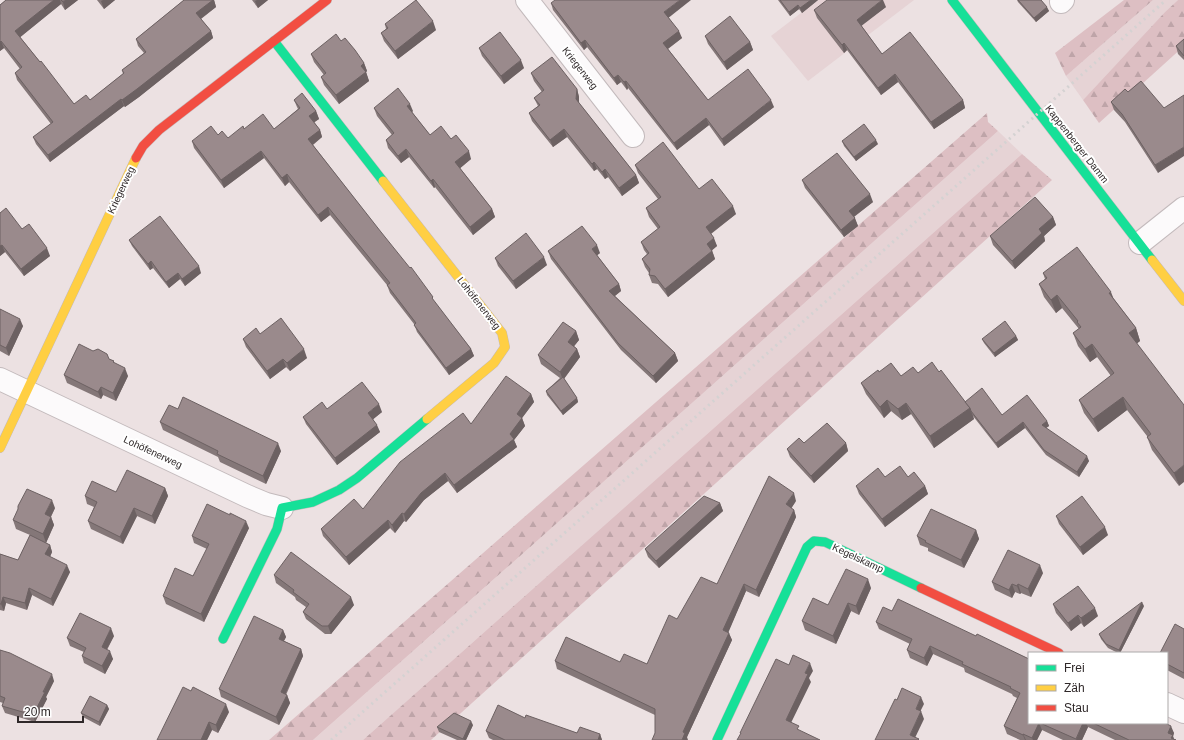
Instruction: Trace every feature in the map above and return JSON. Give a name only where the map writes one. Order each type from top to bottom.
[{"type":"street","name":"Kriegerweg","points":[[0,448],[131,168],[143,146],[160,130],[327,0]]},
{"type":"street","name":"Kriegerweg","points":[[527,0],[633,136]]},
{"type":"street","name":"Kappenberger Damm","points":[[952,0],[1184,301]]},
{"type":"street","name":"Lohöfenerweg","points":[[0,379],[247,496],[266,504],[282,508],[301,506],[321,500],[340,490],[357,478],[494,363],[505,347],[502,333],[274,41]]},
{"type":"street","points":[[1140,243],[1184,208]]},
{"type":"street","points":[[223,639],[277,528],[282,508]]},
{"type":"street","name":"Kegelskamp","points":[[716,740],[806,548],[814,542],[825,542],[1057,652]]},
{"type":"street","points":[[1168,704],[1184,712]]},
{"type":"shaded area","points":[[818,0],[914,0],[808,81],[771,36]]},
{"type":"shaded area","points":[[1153,0],[1178,0],[1083,100],[1066,76]]},
{"type":"shaded area","points":[[998,131],[1022,154],[363,740],[313,740]]},
{"type":"green space","points":[[1124,0],[1153,0],[1066,76],[1055,53]]},
{"type":"green space","points":[[1178,0],[1184,0],[1184,46],[1099,123],[1083,100]]},
{"type":"green space","points":[[987,113],[988,122],[998,131],[313,740],[269,740]]},
{"type":"green space","points":[[1022,154],[1052,180],[431,740],[363,740]]},
{"type":"building","points":[[6,0],[54,0],[15,31],[40,62],[41,61],[74,104],[86,95],[90,100],[124,73],[122,70],[146,52],[136,39],[184,0],[213,0],[196,13],[211,31],[137,89],[122,100],[121,99],[48,155],[33,137],[53,122],[15,73],[22,67],[1,41],[0,42],[0,5]]},
{"type":"building","points":[[416,0],[433,21],[395,51],[381,33],[388,28],[385,24]]},
{"type":"building","points":[[555,0],[680,0],[664,12],[679,31],[663,43],[708,100],[748,69],[771,100],[722,139],[706,118],[674,143],[626,81],[624,82],[618,75],[614,78],[585,40],[581,43],[551,3]]},
{"type":"building","points":[[780,0],[811,0],[800,8],[798,5],[789,12]]},
{"type":"building","points":[[827,0],[882,0],[857,20],[882,54],[910,32],[963,100],[931,122],[895,74],[878,88],[844,43],[842,45],[814,10]]},
{"type":"building","points":[[1018,0],[1041,0],[1047,7],[1034,18]]},
{"type":"building","points":[[730,16],[750,42],[724,62],[705,36]]},
{"type":"building","points":[[500,32],[521,60],[501,76],[479,48]]},
{"type":"building","points":[[336,34],[341,41],[345,38],[355,50],[364,63],[361,66],[366,72],[336,95],[321,77],[326,73],[311,54]]},
{"type":"building","points":[[1184,39],[1184,56],[1176,46]]},
{"type":"building","points":[[552,57],[577,89],[576,99],[636,175],[619,188],[605,169],[602,172],[594,162],[592,164],[564,129],[550,140],[529,113],[540,105],[534,98],[544,90],[531,73]]},
{"type":"building","points":[[1141,81],[1164,108],[1184,95],[1184,147],[1155,165],[1122,114],[1111,102],[1125,89],[1128,92]]},
{"type":"building","points":[[398,88],[410,104],[407,106],[430,135],[441,126],[451,139],[456,135],[469,151],[455,162],[492,209],[470,227],[433,179],[431,181],[406,149],[398,156],[386,140],[394,133],[374,108]]},
{"type":"building","points":[[302,93],[316,111],[309,116],[320,130],[308,139],[381,232],[410,268],[411,267],[433,297],[432,298],[471,349],[446,368],[414,325],[416,323],[387,285],[390,283],[328,207],[318,215],[287,174],[282,178],[261,151],[221,180],[192,141],[211,126],[218,135],[222,131],[228,138],[243,126],[244,129],[263,114],[274,129],[300,108],[294,100]]},
{"type":"building","points":[[864,124],[876,140],[854,157],[842,141]]},
{"type":"building","points":[[663,142],[699,189],[712,179],[733,206],[706,227],[714,238],[707,244],[712,251],[665,289],[655,276],[649,275],[650,269],[642,259],[649,253],[641,242],[660,227],[646,208],[661,197],[635,165]]},
{"type":"building","points":[[837,153],[870,194],[849,211],[855,218],[841,230],[802,180]]},
{"type":"building","points":[[1035,197],[1053,217],[1039,229],[1042,233],[1012,261],[990,236]]},
{"type":"building","points":[[6,208],[22,229],[29,224],[47,248],[21,269],[2,245],[0,246],[0,213]]},
{"type":"building","points":[[160,216],[199,266],[182,279],[178,273],[166,282],[151,261],[148,264],[129,240]]},
{"type":"building","points":[[582,226],[597,245],[592,249],[619,284],[609,291],[675,353],[653,376],[618,343],[548,251]]},
{"type":"building","points":[[526,233],[544,257],[513,281],[495,258]]},
{"type":"building","points":[[1077,247],[1111,292],[1109,293],[1136,328],[1129,333],[1184,405],[1184,465],[1174,473],[1147,437],[1151,434],[1123,397],[1093,419],[1079,400],[1114,373],[1092,344],[1085,349],[1073,333],[1081,327],[1077,322],[1078,321],[1057,295],[1051,300],[1039,284],[1047,278],[1043,273]]},
{"type":"building","points":[[0,309],[20,319],[6,348],[0,345]]},
{"type":"building","points":[[281,318],[304,349],[287,363],[283,359],[267,371],[243,339],[256,328],[260,334]]},
{"type":"building","points":[[1005,321],[1016,336],[994,353],[982,339]]},
{"type":"building","points":[[563,322],[576,331],[568,342],[577,349],[560,372],[538,355]]},
{"type":"building","points":[[79,344],[93,351],[98,349],[107,354],[109,359],[114,361],[113,362],[125,368],[113,393],[101,387],[98,392],[64,375]]},
{"type":"building","points":[[932,362],[939,372],[941,370],[970,408],[930,436],[906,403],[898,409],[887,400],[880,407],[861,383],[878,370],[879,372],[891,363],[901,376],[913,367],[918,373]]},
{"type":"building","points":[[506,376],[531,394],[517,414],[522,418],[510,434],[514,439],[454,485],[445,473],[421,493],[404,514],[402,513],[392,525],[388,520],[346,557],[321,529],[354,499],[363,509],[400,462],[463,413],[471,424]]},
{"type":"building","points":[[563,377],[577,398],[561,411],[546,391]]},
{"type":"building","points":[[362,382],[379,404],[368,413],[377,425],[335,458],[303,417],[322,402],[327,409]]},
{"type":"building","points":[[982,388],[1002,415],[1027,395],[1047,421],[1042,425],[1087,456],[1077,472],[1044,450],[1023,422],[996,443],[965,402]]},
{"type":"building","points":[[183,397],[278,443],[263,476],[217,454],[218,451],[160,422],[169,405],[178,409]]},
{"type":"building","points":[[827,423],[846,443],[811,476],[787,449],[799,438],[804,443]]},
{"type":"building","points":[[900,466],[908,477],[914,472],[925,486],[882,519],[856,486],[878,468],[885,477]]},
{"type":"building","points":[[127,470],[165,488],[152,516],[134,508],[120,537],[88,521],[97,502],[85,496],[92,481],[116,492]]},
{"type":"building","points":[[769,476],[794,493],[786,504],[794,510],[756,590],[744,584],[723,630],[729,633],[683,732],[685,733],[682,740],[652,740],[655,733],[655,709],[555,661],[566,637],[620,662],[624,654],[647,664],[669,615],[677,619],[701,577],[717,584]]},
{"type":"building","points":[[27,489],[52,500],[45,514],[51,517],[43,534],[13,520],[18,506]]},
{"type":"building","points":[[704,496],[720,503],[656,561],[645,549]]},
{"type":"building","points":[[1082,496],[1105,527],[1080,547],[1056,516]]},
{"type":"building","points":[[207,504],[246,521],[201,614],[163,596],[175,568],[193,576],[209,544],[192,536]]},
{"type":"building","points":[[931,509],[976,530],[961,560],[925,542],[926,541],[917,536]]},
{"type":"building","points":[[30,535],[50,545],[45,554],[67,565],[51,599],[29,588],[25,603],[3,597],[0,604],[0,554],[18,560]]},
{"type":"building","points":[[1008,550],[1040,565],[1028,589],[1018,584],[1017,586],[1012,584],[1009,590],[992,582]]},
{"type":"building","points":[[291,552],[351,597],[328,626],[322,626],[303,612],[309,604],[293,592],[294,590],[274,575]]},
{"type":"building","points":[[846,569],[868,579],[856,606],[848,603],[833,636],[802,621],[813,598],[828,605]]},
{"type":"building","points":[[1078,586],[1095,608],[1081,618],[1078,615],[1068,623],[1053,604]]},
{"type":"building","points":[[898,599],[1028,659],[1028,724],[1039,724],[1032,738],[1004,726],[1020,693],[930,646],[924,658],[907,650],[912,639],[876,622],[883,607],[892,611]]},
{"type":"building","points":[[1142,602],[1119,650],[1106,644],[1099,634]]},
{"type":"building","points":[[80,613],[111,628],[102,647],[110,651],[102,666],[82,656],[86,648],[67,638]]},
{"type":"building","points":[[254,616],[283,630],[279,639],[301,649],[281,692],[287,695],[276,717],[219,689]]},
{"type":"building","points":[[1175,624],[1184,629],[1184,673],[1168,665],[1168,652],[1161,652]]},
{"type":"building","points":[[0,650],[10,653],[52,674],[43,692],[45,692],[33,715],[2,706],[5,698],[0,696]]},
{"type":"building","points":[[793,655],[810,663],[805,673],[808,674],[786,720],[799,726],[797,729],[820,740],[737,740],[776,659],[789,665]]},
{"type":"building","points":[[183,687],[191,691],[193,687],[226,704],[216,725],[209,722],[201,740],[157,740]]},
{"type":"building","points":[[902,688],[921,697],[916,709],[921,711],[910,735],[919,739],[875,740],[895,699],[897,700]]},
{"type":"building","points":[[90,696],[107,705],[99,722],[81,713]]},
{"type":"building","points":[[498,705],[525,718],[526,715],[577,733],[580,727],[600,734],[598,740],[505,740],[486,731]]},
{"type":"building","points":[[454,713],[471,721],[463,739],[437,727]]},
{"type":"building","points":[[1042,724],[1083,724],[1076,739]]},
{"type":"building","points":[[1095,724],[1167,724],[1171,726],[1168,733],[1173,735],[1171,738],[1176,740],[1129,740]]},
{"type":"railway","points":[[331,740],[1166,0]]},
{"type":"traffic: fast","points":[[952,0],[1152,260]]},
{"type":"traffic: fast","points":[[274,41],[383,181]]},
{"type":"traffic: fast","points":[[223,639],[277,529],[282,508],[313,502],[339,490],[357,478],[427,419]]},
{"type":"traffic: fast","points":[[717,740],[807,547],[814,541],[825,542],[921,588]]},
{"type":"traffic: slow","points":[[0,448],[136,158]]},
{"type":"traffic: slow","points":[[383,181],[502,333],[505,347],[494,363],[427,419]]},
{"type":"traffic: slow","points":[[1152,260],[1184,301]]},
{"type":"traffic: jam","points":[[136,158],[143,146],[159,130],[327,0]]},
{"type":"traffic: jam","points":[[921,588],[1057,652]]}]
